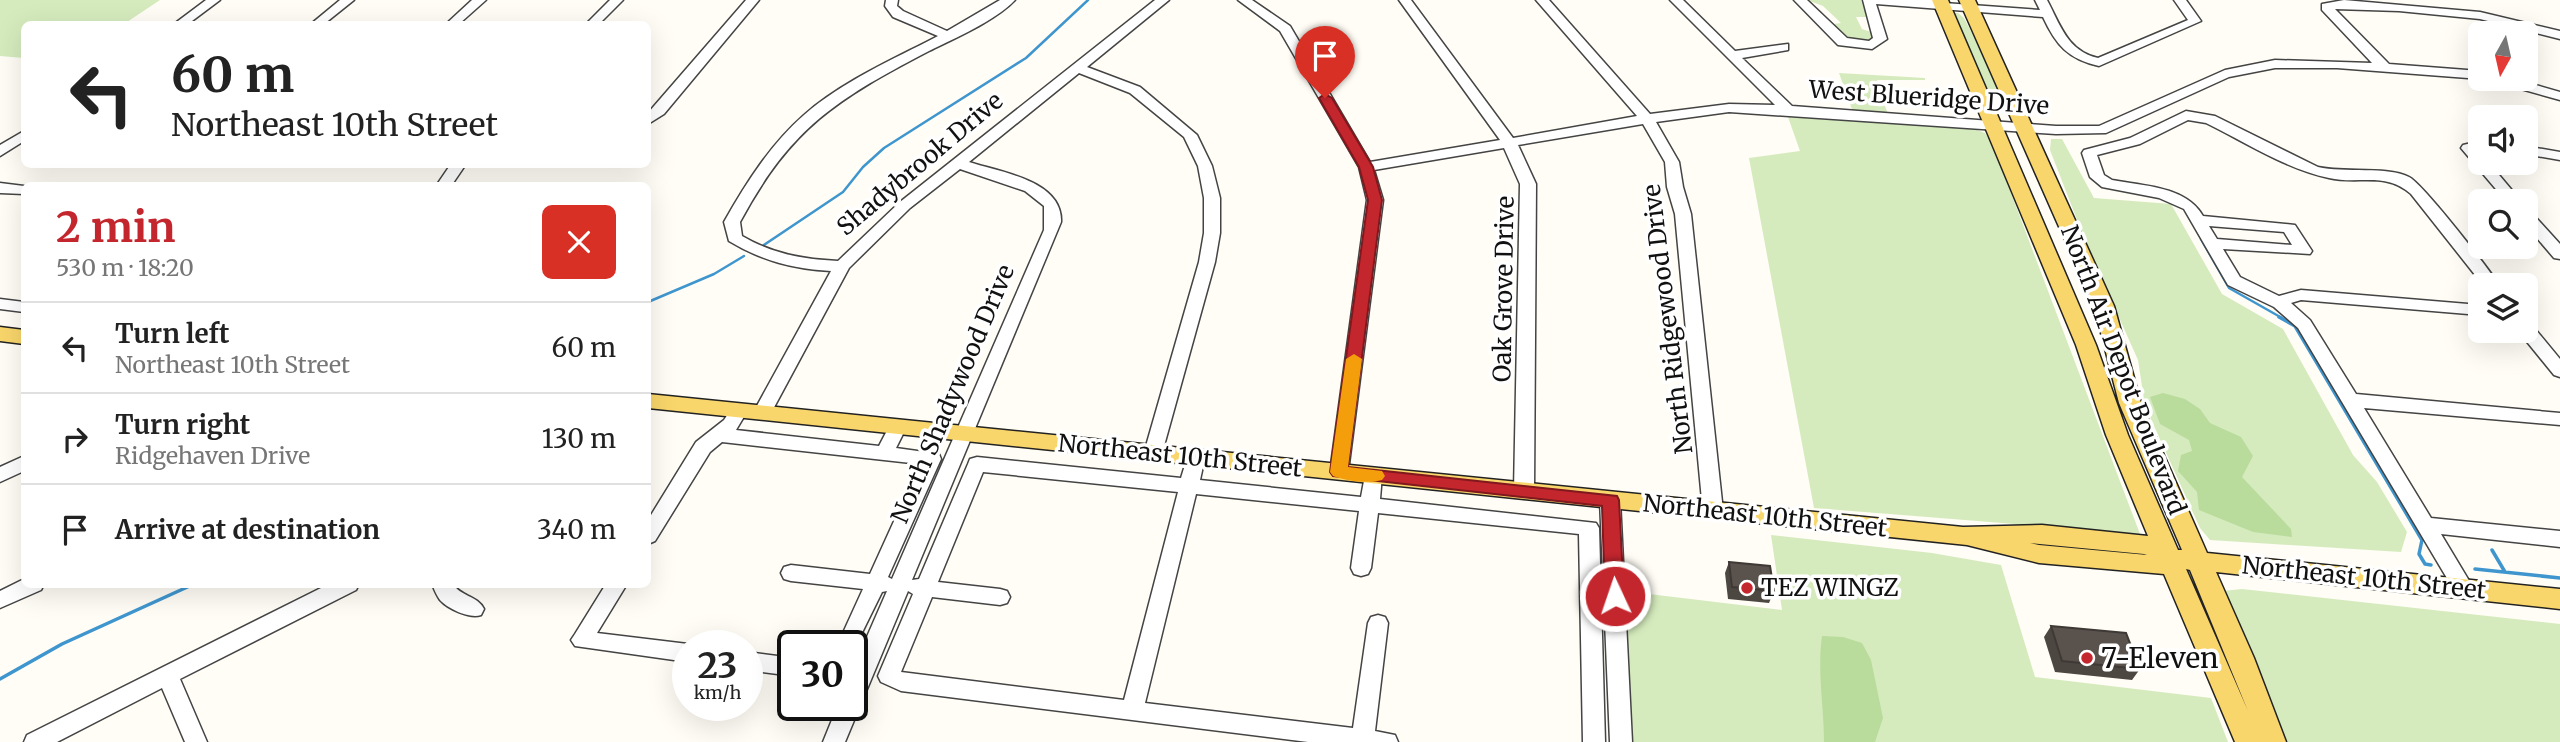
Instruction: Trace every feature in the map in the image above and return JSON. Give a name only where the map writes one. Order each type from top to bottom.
[{"type":"main road","name":"North Air Depot Boulevard","points":[[1942,4],[2093,363],[2117,435],[2248,742]]},
{"type":"main road","name":"North Air Depot Boulevard","points":[[1969,4],[2104,306],[2130,403],[2199,561],[2273,742]]},
{"type":"main road","points":[[1984,106],[2009,92]]},
{"type":"main road","points":[[2068,304],[2104,306]]},
{"type":"main road","points":[[0,334],[21,337]]},
{"type":"main road","name":"Northeast 10th Street","points":[[651,401],[1963,536],[2011,550],[2039,554],[2159,566],[2168,558],[2560,599]]},
{"type":"street","points":[[184,21],[214,0]]},
{"type":"street","points":[[321,21],[348,0]]},
{"type":"street","points":[[456,21],[480,0]]},
{"type":"street","points":[[595,21],[617,0]]},
{"type":"street","points":[[651,118],[753,0]]},
{"type":"street","points":[[892,0],[891,6],[898,14],[950,37]]},
{"type":"street","points":[[842,266],[781,261],[757,253],[735,238],[732,222],[768,164],[823,107],[864,81],[950,37],[1009,0]]},
{"type":"street","name":"Shadybrook Drive","points":[[762,412],[842,266],[905,205],[1163,0]]},
{"type":"street","points":[[1244,0],[1285,29],[1366,167],[1375,200],[1339,472]]},
{"type":"street","name":"Oak Grove Drive","points":[[1405,0],[1509,142],[1528,184],[1524,491]]},
{"type":"street","name":"North Ridgewood Drive","points":[[1542,0],[1647,119],[1672,162],[1675,187],[1683,214],[1713,511]]},
{"type":"street","points":[[1676,0],[1788,110]]},
{"type":"street","points":[[1800,0],[1843,43],[1856,45],[1872,45],[1880,39],[1869,2],[1933,10],[1942,4],[1969,4],[2049,14]]},
{"type":"street","points":[[2041,0],[2064,46],[2084,60],[2099,62],[2194,21],[2180,0]]},
{"type":"street","points":[[2384,67],[2326,7],[2344,4],[2464,12],[2495,17],[2560,35]]},
{"type":"street","points":[[1733,55],[1783,47]]},
{"type":"street","name":"West Blueridge Drive","points":[[1366,167],[1647,119],[1730,108],[2098,131],[2123,122],[2203,83],[2249,68],[2302,63],[2468,74]]},
{"type":"street","points":[[1078,68],[1135,90],[1190,135],[1205,166],[1212,198],[1212,233],[1207,262],[1153,453]]},
{"type":"street","points":[[2538,90],[2560,96]]},
{"type":"street","points":[[2464,589],[2304,324],[2280,303],[2234,281],[2190,206],[2181,200],[2107,184],[2097,177],[2089,153],[2135,141],[2186,115],[2210,119],[2313,170],[2333,175],[2381,176],[2404,180],[2416,191],[2481,273]]},
{"type":"street","points":[[2078,131],[2098,149]]},
{"type":"street","points":[[2098,131],[2120,145]]},
{"type":"street","points":[[0,152],[21,137]]},
{"type":"street","points":[[2538,152],[2560,156]]},
{"type":"street","name":"North Shadywood Drive","points":[[868,652],[901,585],[1052,230],[1055,212],[1048,199],[1034,190],[958,163]]},
{"type":"street","points":[[2491,175],[2504,189]]},
{"type":"street","points":[[0,188],[21,190]]},
{"type":"street","points":[[2199,220],[2290,228],[2304,251],[2212,243]]},
{"type":"street","points":[[2538,229],[2560,254]]},
{"type":"street","points":[[2280,303],[2289,297],[2301,295],[2468,309]]},
{"type":"street","points":[[0,304],[21,307]]},
{"type":"street","points":[[2537,343],[2560,371]]},
{"type":"street","points":[[2348,400],[2560,419]]},
{"type":"street","points":[[651,531],[703,447],[720,435],[739,410]]},
{"type":"street","points":[[884,454],[898,426]]},
{"type":"street","points":[[720,435],[932,459],[854,630]]},
{"type":"street","points":[[1132,712],[1196,457]]},
{"type":"street","points":[[0,475],[21,464]]},
{"type":"street","points":[[1388,742],[901,682],[889,676],[977,464],[1589,528],[1594,742]]},
{"type":"street","points":[[1361,568],[1373,475]]},
{"type":"street","points":[[1611,500],[1621,742]]},
{"type":"street","points":[[2427,525],[2560,539]]},
{"type":"street","points":[[791,573],[1000,597]]},
{"type":"street","points":[[0,600],[26,588]]},
{"type":"street","points":[[35,742],[341,588]]},
{"type":"street","points":[[444,588],[448,595],[474,609]]},
{"type":"street","points":[[614,588],[582,640],[672,651]]},
{"type":"street","points":[[1363,739],[1378,623]]},
{"type":"street","points":[[168,676],[196,742]]},
{"type":"street","points":[[834,742],[843,721]]},
{"type":"green space","points":[[0,0],[160,0],[128,21],[21,21],[21,58],[0,56]]},
{"type":"green space","points":[[1807,0],[1861,0],[1867,17],[1856,17],[1862,29],[1871,32],[1875,38],[1867,43],[1846,39],[1834,24],[1841,23],[1823,6]]},
{"type":"green space","points":[[1953,13],[1964,18],[1999,86],[1993,96],[1983,84]]},
{"type":"green space","points":[[1839,73],[1925,80],[1877,80],[1888,115],[1853,112]]},
{"type":"green space","points":[[1788,117],[1975,129],[1985,133],[1992,143],[2140,534],[1814,508],[1749,158],[1800,151]]},
{"type":"green space","points":[[2051,139],[2062,139],[2094,198],[2171,204],[2222,294],[2283,329],[2353,455],[2377,482],[2407,532],[2401,552],[2210,540],[2200,528],[2145,406],[2138,360],[2088,248],[2050,150]]},
{"type":"green space","points":[[2163,393],[2185,399],[2200,409],[2210,423],[2241,437],[2253,456],[2242,477],[2291,529],[2292,537],[2253,532],[2199,510],[2197,492],[2178,471],[2181,455],[2192,451],[2189,440],[2160,424],[2150,397]]},
{"type":"green space","points":[[1771,535],[1932,553],[2001,565],[2035,677],[2211,698],[2228,742],[1633,742],[1624,591],[1782,610]]},
{"type":"green space","points":[[2242,589],[2560,624],[2560,742],[2287,742],[2223,591]]},
{"type":"green space","points":[[1822,636],[1843,637],[1862,643],[1871,660],[1883,718],[1875,742],[1824,742],[1820,675]]},
{"type":"building","points":[[1729,562],[1770,566],[1774,591],[1732,587]]},
{"type":"building","points":[[2051,626],[2126,633],[2140,669],[2062,661]]},
{"type":"waterway","points":[[761,247],[843,192],[863,167],[884,148],[1026,58],[1088,0]]},
{"type":"waterway","points":[[2201,239],[2229,288],[2282,318]]},
{"type":"waterway","points":[[651,301],[714,274],[744,256]]},
{"type":"waterway","points":[[2279,317],[2295,326],[2422,540],[2419,554],[2425,564],[2431,565]]},
{"type":"waterway","points":[[2492,550],[2505,572]]},
{"type":"waterway","points":[[2475,569],[2560,578]]},
{"type":"waterway","points":[[0,679],[62,644],[185,588]]},
{"type":"slow traffic","points":[[1354,359],[1339,472],[1376,476]]},
{"type":"place","name":"TEZ WINGZ","points":[[1747,588]]},
{"type":"place","name":"7-Eleven","points":[[2087,658]]},
{"type":"route","points":[[1325,98],[1366,167],[1375,200],[1339,472],[1611,500],[1615,596]]}]
